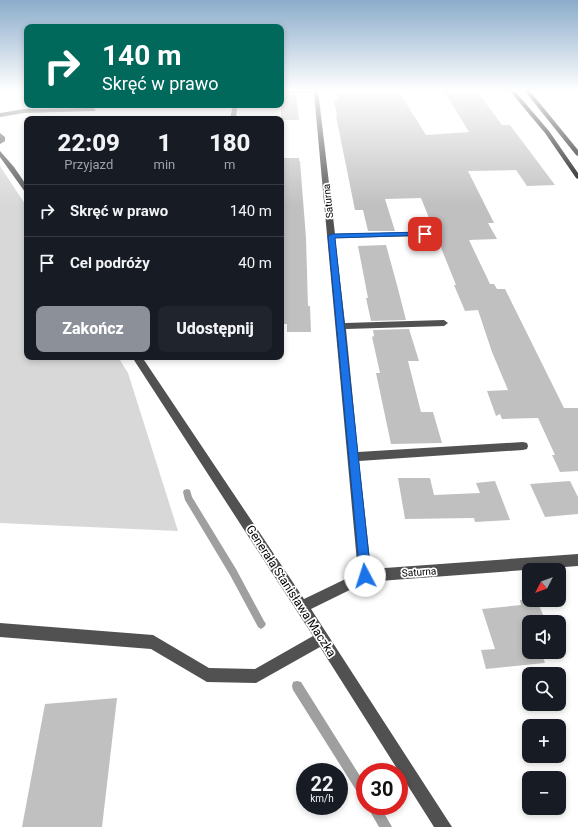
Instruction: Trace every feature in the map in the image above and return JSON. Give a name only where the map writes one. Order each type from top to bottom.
[{"type":"main road","points":[[544,129],[578,177]]},
{"type":"main road","points":[[557,129],[578,154]]},
{"type":"street","name":"Saturna","points":[[320,129],[365,576],[578,560]]},
{"type":"street","points":[[0,135],[2,137],[2,141],[0,142]]},
{"type":"street","points":[[0,153],[12,168],[24,187]]},
{"type":"street","points":[[332,236],[425,234]]},
{"type":"street","points":[[341,326],[444,323]]},
{"type":"street","name":"Generała Stanisława Maczka","points":[[139,360],[302,606],[444,827]]},
{"type":"street","points":[[354,457],[523,446]]},
{"type":"street","points":[[302,606],[365,576]]},
{"type":"street","points":[[0,630],[153,642],[207,676],[256,676],[322,638]]},
{"type":"shaded area","points":[[0,166],[24,202],[24,360],[120,360],[128,373],[178,531],[0,523]]},
{"type":"building","points":[[339,129],[422,129],[426,135],[469,132],[467,129],[513,129],[555,185],[527,186],[516,170],[468,171],[494,223],[488,223],[497,239],[469,240],[490,284],[494,284],[497,289],[505,289],[564,408],[578,408],[578,471],[560,472],[552,455],[555,455],[538,418],[502,419],[500,414],[496,416],[487,391],[508,390],[492,352],[478,310],[465,311],[421,198],[385,199],[395,231],[368,231],[363,210],[355,210]]},
{"type":"building","points":[[284,158],[299,158],[306,238],[308,306],[310,306],[311,332],[287,332],[287,324],[284,324]]},
{"type":"building","points":[[386,245],[406,320],[371,321],[358,246]]},
{"type":"building","points":[[409,329],[419,361],[408,361],[421,412],[433,412],[442,443],[391,444],[376,373],[380,373],[372,337],[374,336],[373,330]]},
{"type":"building","points":[[398,478],[430,478],[434,495],[480,493],[476,483],[495,481],[510,520],[475,522],[474,518],[405,519]]},
{"type":"building","points":[[570,481],[578,497],[578,514],[545,517],[530,484]]},
{"type":"building","points":[[520,600],[522,600],[522,607],[540,607],[543,615],[522,615],[522,659],[544,659],[545,663],[486,669],[481,650],[495,649],[482,609],[521,605]]},
{"type":"building","points":[[117,698],[102,827],[22,827],[45,704]]},
{"type":"waterway","points":[[187,492],[188,498],[233,572],[261,624]]},
{"type":"waterway","points":[[297,686],[356,780]]},
{"type":"waterway","points":[[379,815],[386,827]]},
{"type":"route","points":[[365,576],[332,236],[425,234]]}]
